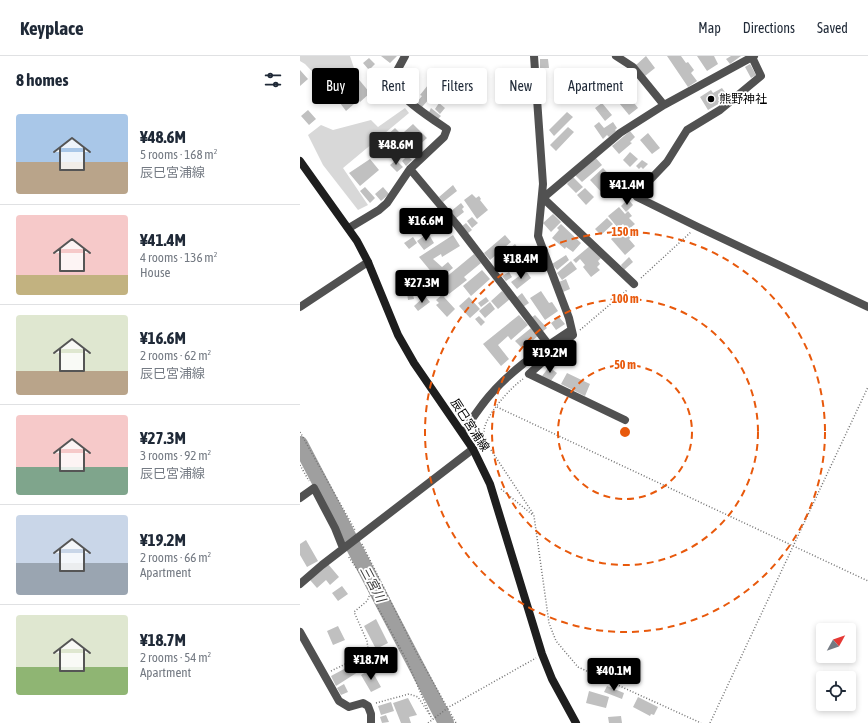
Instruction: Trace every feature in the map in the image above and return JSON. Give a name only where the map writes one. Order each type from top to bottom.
[{"type":"main road","name":"辰巳宮浦線","points":[[300,160],[349,228],[368,262],[398,335],[414,363],[463,432],[473,449],[491,486],[542,654],[552,679],[576,723]]},
{"type":"street","points":[[349,228],[380,210],[394,194],[410,169],[444,137],[447,129],[416,107],[394,87],[392,80],[405,56]]},
{"type":"street","points":[[534,56],[543,198],[538,236],[569,318],[573,335],[529,374],[625,420]]},
{"type":"street","points":[[616,56],[633,67],[664,105]]},
{"type":"street","points":[[543,198],[604,145],[664,105],[753,57],[761,76],[720,110],[686,130],[667,162],[646,184],[638,197],[868,307]]},
{"type":"street","points":[[410,169],[457,225],[548,344]]},
{"type":"street","points":[[543,198],[634,284]]},
{"type":"street","points":[[300,307],[368,262]]},
{"type":"street","points":[[463,432],[482,404],[499,385],[548,344],[571,330]]},
{"type":"street","points":[[300,584],[343,548],[473,449]]},
{"type":"street","points":[[300,498],[314,488],[335,528],[343,548]]},
{"type":"street","points":[[300,632],[338,701],[344,706],[349,707],[363,703],[368,706],[371,714],[371,723]]},
{"type":"path","points":[[529,374],[515,384],[497,407],[484,431],[486,441],[533,511],[550,623],[556,641],[565,654],[578,667],[702,723]]},
{"type":"path","points":[[710,723],[868,387]]},
{"type":"path","points":[[497,407],[868,581]]},
{"type":"path","points":[[300,432],[358,537],[415,650],[449,708],[456,723]]},
{"type":"path","points":[[300,465],[314,488]]},
{"type":"path","points":[[491,486],[502,490],[534,516]]},
{"type":"path","points":[[343,548],[364,579],[370,594],[406,660],[432,718]]},
{"type":"path","points":[[324,675],[362,656],[368,649],[367,641],[354,612],[367,601],[370,594]]},
{"type":"path","points":[[428,723],[432,718],[542,654]]},
{"type":"path","points":[[368,706],[409,694],[418,697],[432,718]]},
{"type":"shaded area","points":[[300,56],[350,56],[354,68],[312,68],[312,71],[300,61]]},
{"type":"shaded area","points":[[405,108],[409,113],[343,168],[368,205],[358,210],[323,165],[308,135],[321,125],[333,130],[371,120],[378,127]]},
{"type":"building","points":[[381,56],[397,56],[390,63]]},
{"type":"building","points":[[646,56],[655,68],[645,76],[636,65]]},
{"type":"building","points":[[667,56],[681,56],[694,70],[691,73],[697,81],[688,87]]},
{"type":"building","points":[[697,56],[714,56],[718,64],[707,71]]},
{"type":"building","points":[[731,56],[741,56],[730,64],[726,59]]},
{"type":"building","points":[[369,58],[375,64],[371,68],[367,68],[363,63]]},
{"type":"building","points":[[540,59],[548,59],[549,68],[540,68]]},
{"type":"building","points":[[750,64],[756,75],[751,78],[745,67]]},
{"type":"building","points":[[300,70],[308,79],[300,86]]},
{"type":"building","points":[[359,80],[367,89],[367,96],[360,102]]},
{"type":"building","points":[[427,86],[427,101],[422,107],[419,104],[419,100],[422,96],[420,95]]},
{"type":"building","name":"熊野神社","points":[[722,88],[727,95],[718,100],[720,103],[708,110],[700,97],[711,90],[713,93]]},
{"type":"building","points":[[341,104],[354,104],[346,111]]},
{"type":"building","points":[[438,104],[445,108],[440,114],[435,109]]},
{"type":"building","points":[[603,104],[612,115],[605,121],[595,108]]},
{"type":"building","points":[[620,104],[635,104],[638,108],[629,115]]},
{"type":"building","points":[[431,108],[441,116],[438,119],[429,112]]},
{"type":"building","points":[[308,110],[316,119],[309,125],[301,116]]},
{"type":"building","points":[[567,112],[573,117],[554,136],[549,130]]},
{"type":"building","points":[[599,122],[604,128],[613,122],[617,128],[615,130],[616,131],[609,137],[607,135],[603,139],[594,126]]},
{"type":"building","points":[[413,124],[427,138],[417,147],[404,132]]},
{"type":"building","points":[[568,127],[574,132],[556,151],[550,145]]},
{"type":"building","points":[[395,128],[402,135],[389,146],[383,139]]},
{"type":"building","points":[[630,131],[635,137],[630,142],[632,143],[619,154],[612,146]]},
{"type":"building","points":[[648,133],[660,148],[652,154],[640,140]]},
{"type":"building","points":[[630,152],[638,159],[630,167],[623,160]]},
{"type":"building","points":[[407,156],[412,160],[406,166],[402,161]]},
{"type":"building","points":[[595,157],[602,165],[582,182],[575,175]]},
{"type":"building","points":[[370,159],[379,170],[360,186],[349,173]]},
{"type":"building","points":[[396,160],[403,167],[397,172],[390,165]]},
{"type":"building","points":[[642,160],[648,164],[643,169],[641,167],[639,169],[636,166]]},
{"type":"building","points":[[603,168],[618,184],[605,196],[590,180]]},
{"type":"building","points":[[573,177],[583,187],[576,193],[567,184]]},
{"type":"building","points":[[453,185],[457,191],[443,202],[439,197]]},
{"type":"building","points":[[365,187],[375,198],[370,203],[360,191]]},
{"type":"building","points":[[383,187],[389,194],[381,201],[375,194]]},
{"type":"building","points":[[585,188],[594,197],[586,205],[577,195]]},
{"type":"building","points":[[472,194],[476,198],[479,196],[481,199],[480,200],[488,210],[477,219],[464,200]]},
{"type":"building","points":[[628,199],[633,205],[626,212],[621,206]]},
{"type":"building","points":[[461,203],[464,207],[462,209],[464,212],[455,219],[450,212]]},
{"type":"building","points":[[619,207],[625,214],[628,211],[632,216],[629,218],[635,224],[629,229],[634,235],[629,239],[635,246],[625,255],[611,239],[621,230],[627,237],[631,234],[623,224],[618,228],[608,216]]},
{"type":"building","points":[[431,208],[437,215],[419,230],[413,222]]},
{"type":"building","points":[[553,214],[561,222],[551,232],[543,223]]},
{"type":"building","points":[[472,217],[478,223],[472,228],[467,221]]},
{"type":"building","points":[[607,218],[613,224],[601,235],[595,229]]},
{"type":"building","points":[[466,223],[472,230],[467,234],[461,227]]},
{"type":"building","points":[[561,224],[581,243],[573,252],[566,247],[565,249],[552,238],[559,230],[557,228]]},
{"type":"building","points":[[428,233],[434,243],[424,250],[417,241]]},
{"type":"building","points":[[453,235],[460,246],[442,257],[441,254],[433,259],[442,267],[448,262],[453,268],[438,280],[419,257]]},
{"type":"building","points":[[505,235],[511,242],[490,260],[484,253]]},
{"type":"building","points":[[413,237],[417,243],[409,249],[404,243]]},
{"type":"building","points":[[515,244],[522,253],[524,251],[527,255],[524,257],[529,263],[519,271],[505,252]]},
{"type":"building","points":[[591,245],[601,258],[598,261],[600,264],[597,267],[600,270],[591,277],[583,267],[585,265],[580,259],[576,263],[573,260]]},
{"type":"building","points":[[474,254],[481,263],[464,277],[467,280],[449,294],[439,283]]},
{"type":"building","points":[[566,255],[569,260],[557,270],[552,264]]},
{"type":"building","points":[[629,257],[633,262],[624,270],[621,265]]},
{"type":"building","points":[[571,261],[577,269],[562,280],[557,273]]},
{"type":"building","points":[[482,270],[490,279],[471,296],[463,286]]},
{"type":"building","points":[[526,271],[531,278],[517,289],[511,282]]},
{"type":"building","points":[[509,272],[512,277],[506,281],[502,276]]},
{"type":"building","points":[[424,273],[431,280],[420,290],[413,283]]},
{"type":"building","points":[[566,279],[570,289],[563,292],[559,282]]},
{"type":"building","points":[[406,286],[411,286],[414,299],[408,300]]},
{"type":"building","points":[[502,291],[510,299],[498,309],[491,301]]},
{"type":"building","points":[[541,291],[549,303],[552,302],[558,311],[545,320],[530,298]]},
{"type":"building","points":[[444,293],[446,295],[444,297],[455,309],[447,317],[436,305],[439,303],[436,300]]},
{"type":"building","points":[[522,293],[529,303],[523,307],[516,298]]},
{"type":"building","points":[[425,296],[430,302],[418,311],[414,306]]},
{"type":"building","points":[[469,297],[480,309],[470,318],[459,306]]},
{"type":"building","points":[[486,297],[489,301],[481,307],[478,303]]},
{"type":"building","points":[[490,302],[495,309],[485,318],[479,311]]},
{"type":"building","points":[[519,315],[528,325],[511,340],[508,336],[498,345],[509,359],[501,366],[483,344]]},
{"type":"building","points":[[535,315],[547,328],[542,332],[531,318]]},
{"type":"building","points":[[479,316],[485,322],[481,326],[475,319]]},
{"type":"building","points":[[559,317],[565,324],[556,330],[551,323]]},
{"type":"building","points":[[531,328],[538,336],[527,345],[526,343],[521,347],[515,341]]},
{"type":"building","points":[[549,367],[557,373],[550,382],[542,376]]},
{"type":"building","points":[[567,373],[590,384],[585,396],[561,384]]},
{"type":"building","points":[[306,540],[318,561],[307,567],[300,555],[300,544]]},
{"type":"building","points":[[328,564],[339,577],[330,585],[326,580],[317,588],[310,580]]},
{"type":"building","points":[[342,586],[348,594],[338,601],[332,593]]},
{"type":"building","points":[[376,619],[388,643],[376,649],[364,626]]},
{"type":"building","points":[[338,626],[345,640],[333,645],[327,631]]},
{"type":"building","points":[[365,660],[370,668],[364,671],[360,664]]},
{"type":"building","points":[[357,662],[361,670],[336,686],[331,676]]},
{"type":"building","points":[[371,669],[381,687],[371,692],[361,675]]},
{"type":"building","points":[[344,684],[348,692],[341,695],[337,688]]},
{"type":"building","points":[[607,686],[624,693],[622,699],[604,692]]},
{"type":"building","points":[[589,691],[609,697],[606,708],[586,703]]},
{"type":"building","points":[[638,697],[658,707],[654,715],[651,714],[650,716],[633,707]]},
{"type":"building","points":[[408,698],[417,715],[409,717],[411,723],[401,723],[393,703]]},
{"type":"building","points":[[391,702],[394,711],[381,715],[378,706]]},
{"type":"building","points":[[386,715],[389,722],[382,723],[380,717]]},
{"type":"building","points":[[621,716],[622,723],[609,723],[608,717]]},
{"type":"waterway","name":"三宮川","points":[[300,444],[446,723]]},
{"type":"place","name":"熊野神社","points":[[711,99]]}]
